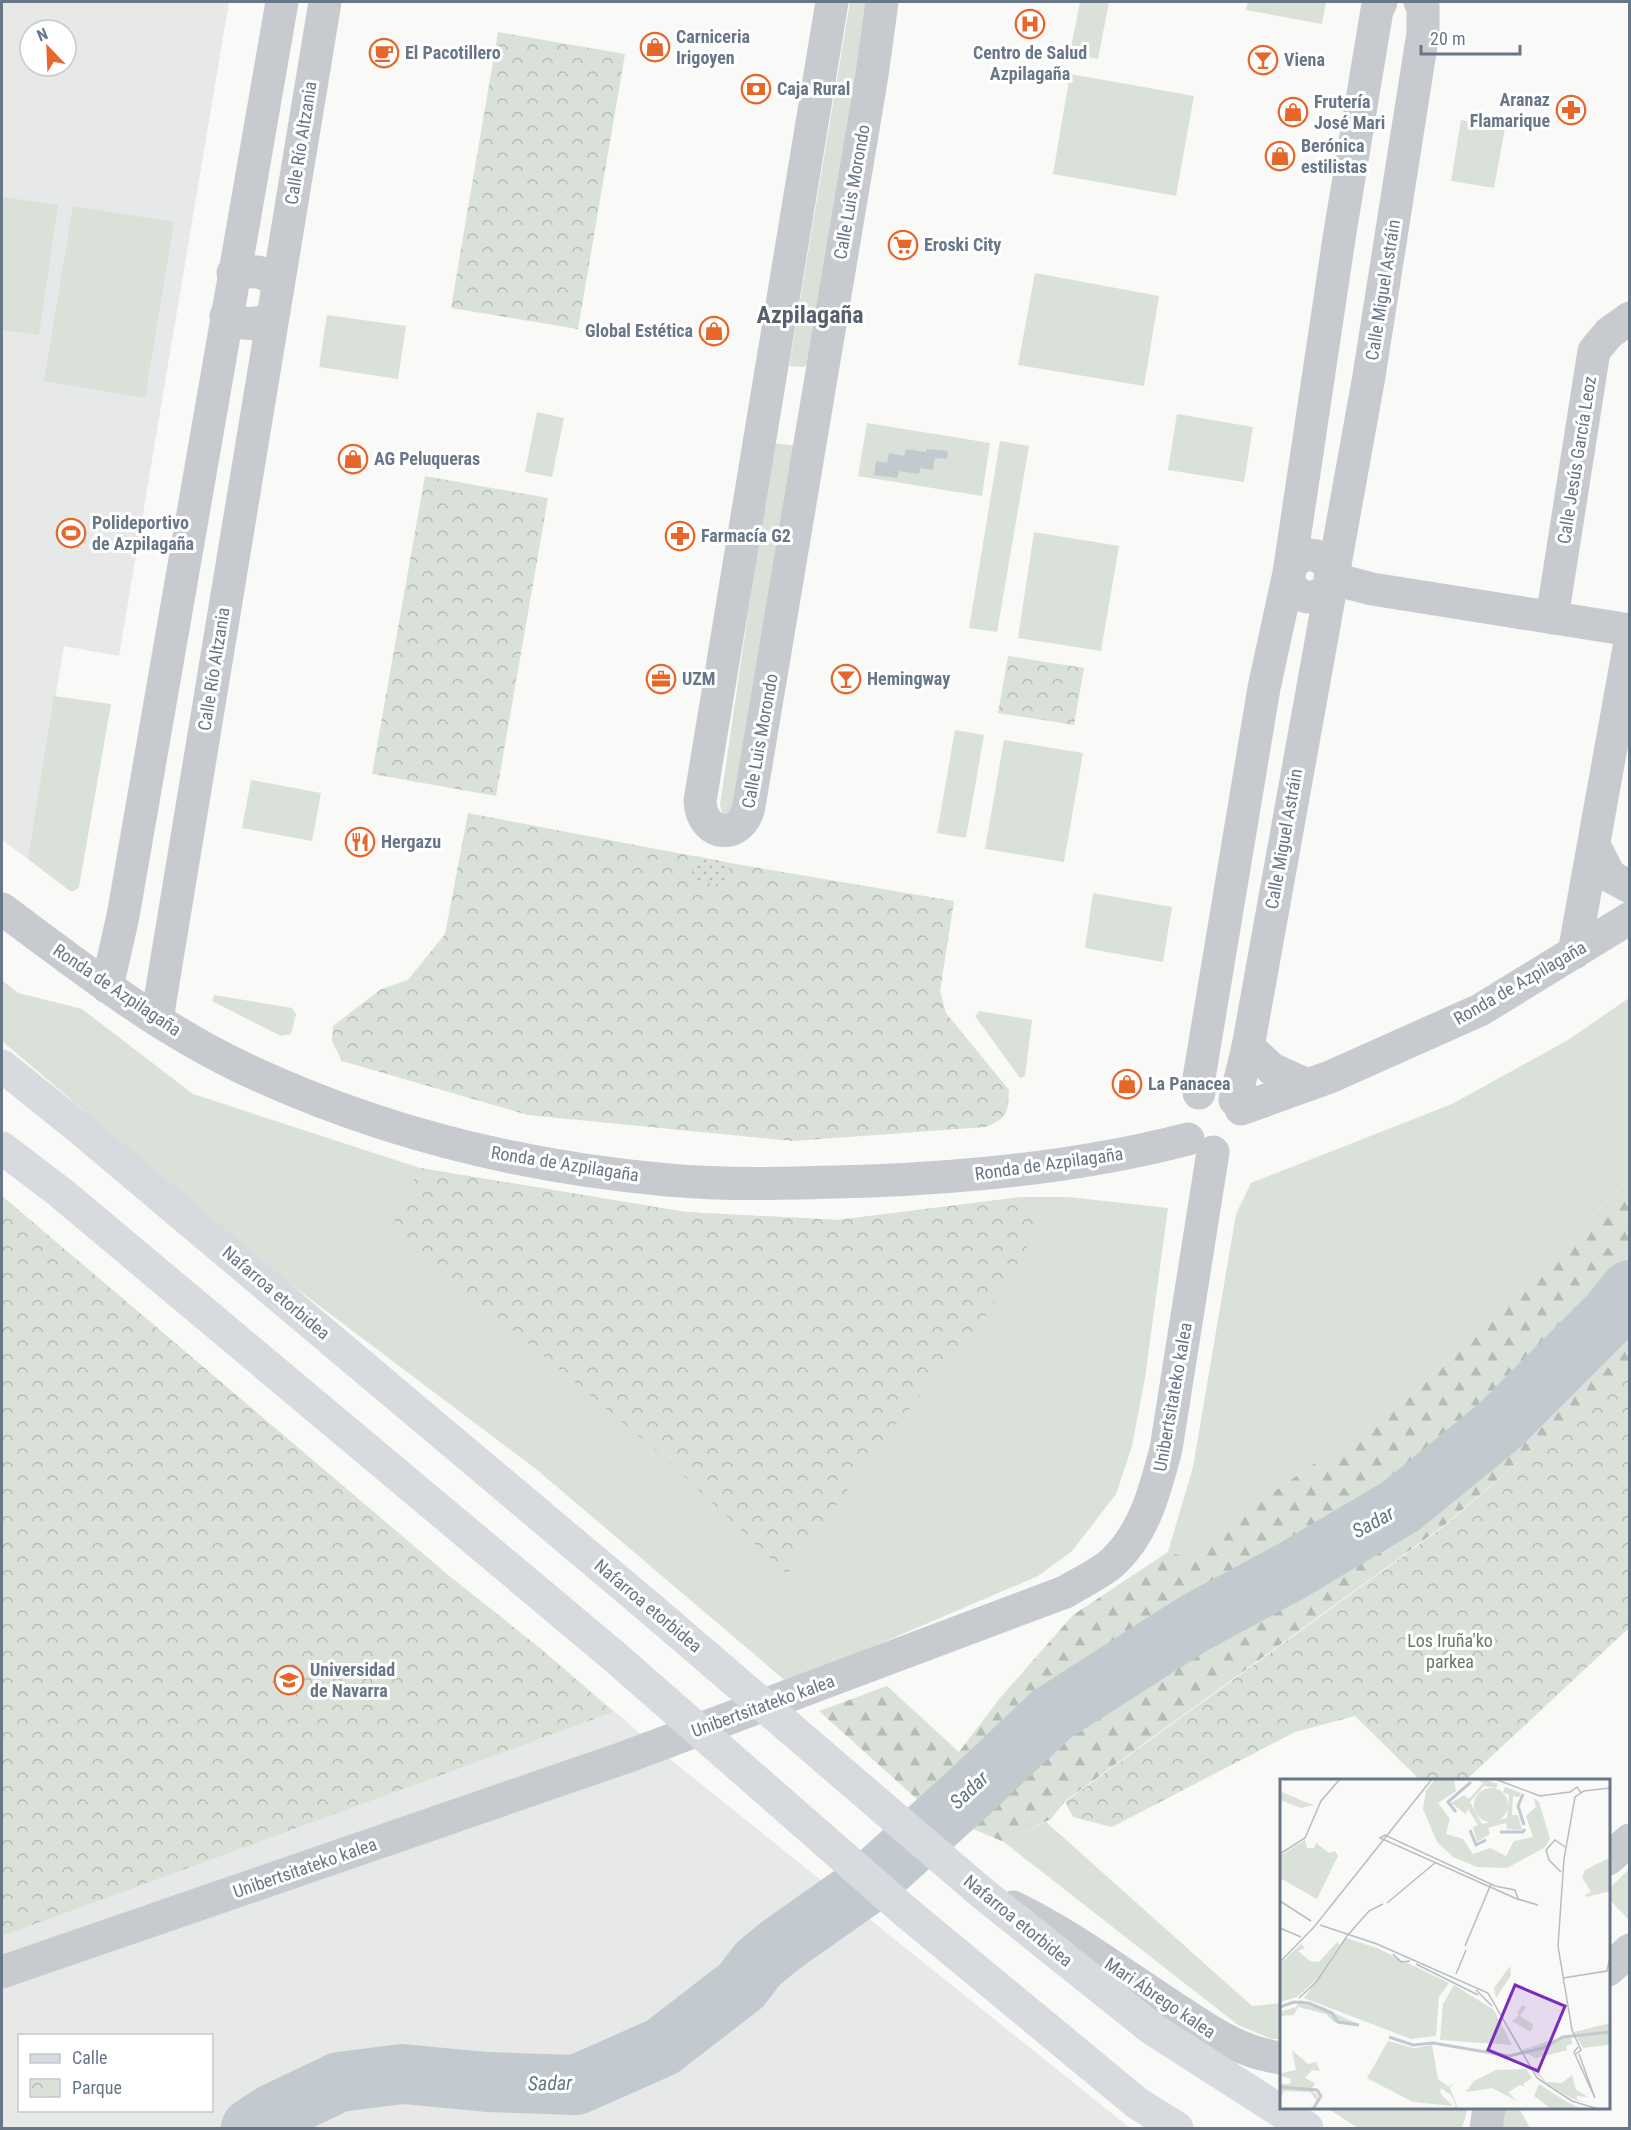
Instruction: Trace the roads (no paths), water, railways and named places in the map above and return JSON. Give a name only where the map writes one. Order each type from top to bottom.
[{"type":"main road","name":"Nafarroa etorbidea","points":[[2,1066],[83,1131],[650,1608],[981,1892],[1151,2028],[1307,2128]]},
{"type":"main road","points":[[2,1148],[61,1193],[615,1657],[906,1912],[1137,2103],[1177,2128]]},
{"type":"street","points":[[107,987],[123,916],[233,273],[282,2]]},
{"type":"street","name":"Calle Río Altzania","points":[[157,1019],[326,2]]},
{"type":"street","name":"Calle Luis Morondo","points":[[832,2],[700,801],[701,815],[707,824],[718,830],[735,828],[747,819],[872,75],[882,2]]},
{"type":"street","points":[[1199,1093],[1198,1078],[1262,699],[1289,573],[1340,232],[1377,10],[1382,2]]},
{"type":"street","name":"Calle Miguel Astráin","points":[[1238,1104],[1330,578],[1369,376],[1421,44],[1423,6],[1420,2]]},
{"type":"street","points":[[233,273],[257,270],[269,274],[278,284]]},
{"type":"street","points":[[226,316],[235,322],[253,325],[272,319]]},
{"type":"street","name":"Calle Jesús García Leoz","points":[[1552,618],[1594,351],[1609,333],[1629,318]]},
{"type":"street","points":[[769,376],[819,383]]},
{"type":"street","points":[[762,424],[812,431]]},
{"type":"street","points":[[1289,573],[1293,563],[1302,556],[1312,555],[1322,559],[1329,567],[1330,578],[1372,589],[1629,630]]},
{"type":"street","points":[[1574,953],[1595,848],[1629,642]]},
{"type":"street","points":[[1595,848],[1610,876],[1629,887]]},
{"type":"street","name":"Ronda de Azpilagaña","points":[[2,909],[107,987],[157,1019],[240,1066],[292,1091],[399,1129],[520,1160],[669,1180],[803,1183],[940,1178],[1079,1163],[1200,1145]]},
{"type":"street","name":"Ronda de Azpilagaña","points":[[1238,1104],[1330,1077],[1480,1010],[1629,918]]},
{"type":"street","points":[[1248,1047],[1272,1069],[1305,1084]]},
{"type":"street","points":[[1218,1091],[1238,1104],[1244,1119],[1239,1138],[1223,1150],[1200,1145],[1183,1131],[1183,1113],[1186,1105],[1199,1093],[1218,1091]]},
{"type":"street","name":"Unibertsitateko kalea","points":[[2,1972],[626,1757],[1065,1592],[1111,1563],[1130,1543],[1156,1488],[1166,1449],[1200,1145]]},
{"type":"street","points":[[1610,1857],[1629,1840]]},
{"type":"street","name":"Mari Ábrego kalea","points":[[981,1892],[1038,1919],[1227,2043],[1265,2056],[1280,2058]]},
{"type":"street","points":[[1610,1968],[1629,1950]]},
{"type":"street","points":[[1486,2128],[1490,2109]]},
{"type":"waterway","name":"Sadar","points":[[251,2128],[274,2113],[339,2082],[402,2074],[487,2082],[576,2085],[662,2047],[741,1986],[759,1963],[781,1945],[869,1883],[1051,1715],[1193,1624],[1293,1570],[1401,1506],[1499,1426],[1609,1316],[1630,1290]]},
{"type":"place","name":"Centro de Salud Azpilagaña","points":[[1030,24]]},
{"type":"place","name":"Carniceria Irigoyen","points":[[655,47]]},
{"type":"place","name":"El Pacotillero","points":[[384,53]]},
{"type":"place","name":"Viena","points":[[1263,60]]},
{"type":"place","name":"Caja Rural","points":[[756,89]]},
{"type":"place","name":"Aranaz Flamarique","points":[[1571,110]]},
{"type":"place","name":"Frutería José Mari","points":[[1293,112]]},
{"type":"place","name":"Berónica estilistas","points":[[1280,156]]},
{"type":"place","name":"Eroski City","points":[[903,245]]},
{"type":"place","name":"Global Estética","points":[[714,331]]},
{"type":"place","name":"AG Peluqueras","points":[[353,459]]},
{"type":"place","name":"Polideportivo de Azpilagaña","points":[[71,533]]},
{"type":"place","name":"Farmacía G2","points":[[680,536]]},
{"type":"place","name":"UZM","points":[[661,679]]},
{"type":"place","name":"Hemingway","points":[[846,679]]},
{"type":"place","name":"Hergazu","points":[[360,842]]},
{"type":"place","name":"La Panacea","points":[[1127,1084]]},
{"type":"place","name":"Universidad de Navarra","points":[[289,1680]]},
{"type":"district","name":"Azpilagaña","points":[[810,315]]},
{"type":"park label","name":"Los Iruña'ko parkea","points":[[1450,1651]]}]
